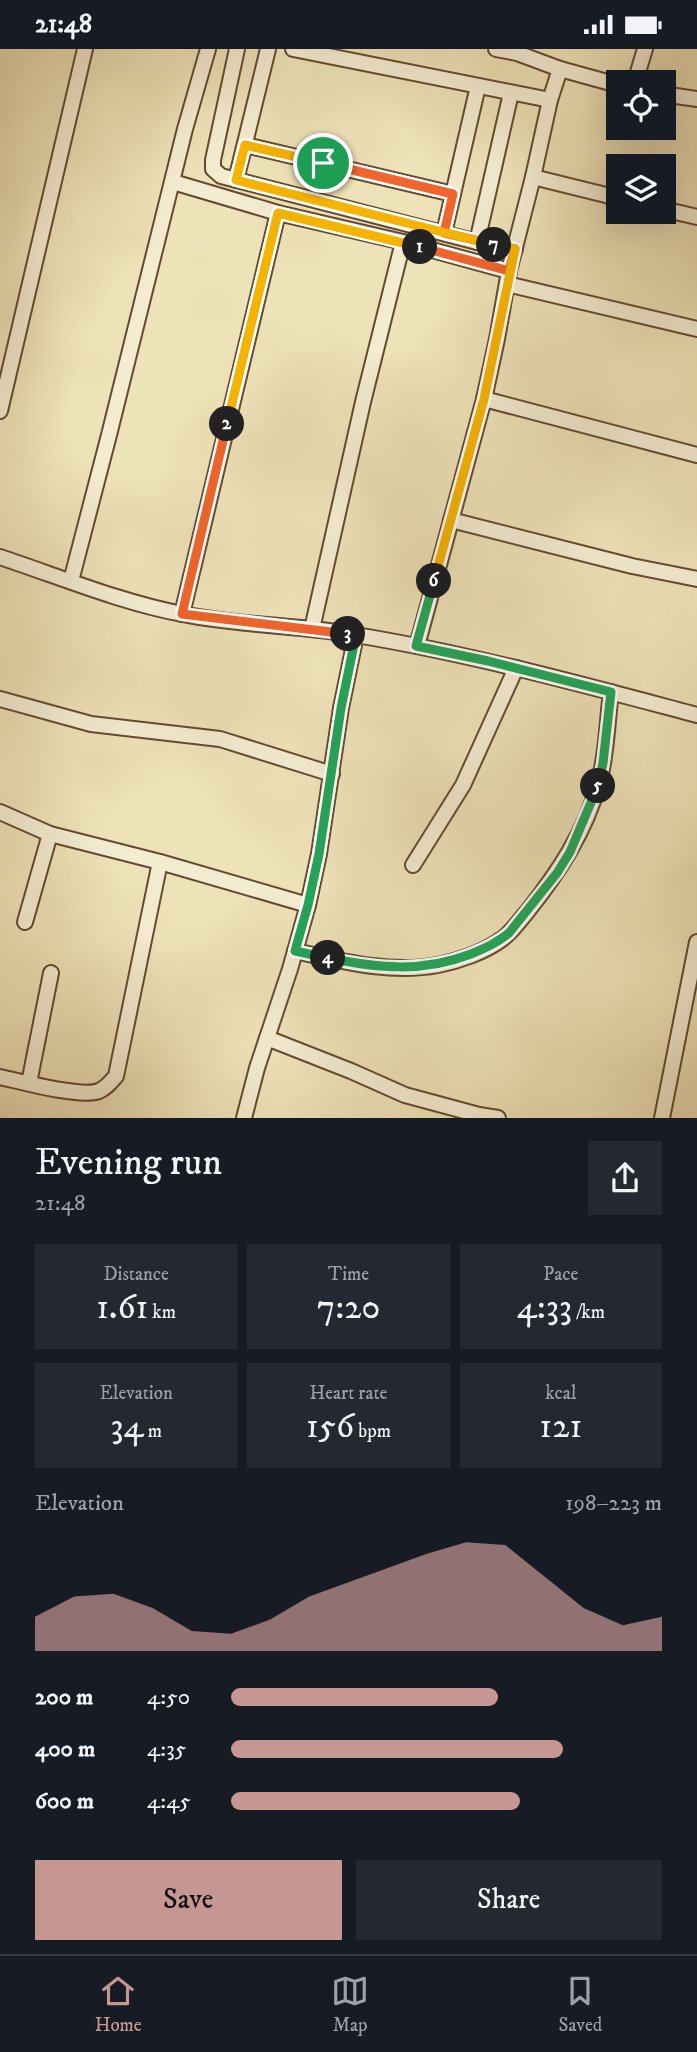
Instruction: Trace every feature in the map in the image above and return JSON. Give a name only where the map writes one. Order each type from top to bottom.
[{"type":"street","points":[[0,411],[5,368],[85,49]]},
{"type":"street","points":[[71,581],[208,49]]},
{"type":"street","points":[[237,49],[213,160],[213,169],[221,176],[477,242],[515,249]]},
{"type":"street","points":[[236,180],[268,49]]},
{"type":"street","points":[[293,49],[550,100]]},
{"type":"street","points":[[496,49],[517,51],[560,69],[606,82]]},
{"type":"street","points":[[639,70],[645,49]]},
{"type":"street","points":[[416,646],[484,399],[508,278],[550,100],[560,69]]},
{"type":"street","points":[[444,233],[478,86]]},
{"type":"street","points":[[477,242],[511,93]]},
{"type":"street","points":[[676,95],[697,99]]},
{"type":"street","points":[[245,145],[453,194]]},
{"type":"street","points":[[533,177],[606,195]]},
{"type":"street","points":[[173,182],[278,213],[403,242],[508,278],[697,329]]},
{"type":"street","points":[[676,212],[697,217]]},
{"type":"street","points":[[182,614],[278,213]]},
{"type":"street","points":[[312,629],[363,402],[403,242]]},
{"type":"street","points":[[484,399],[697,455]]},
{"type":"street","points":[[451,520],[632,566],[697,579]]},
{"type":"street","points":[[0,557],[182,614],[356,635],[416,646],[697,715]]},
{"type":"street","points":[[244,1118],[308,905],[356,635]]},
{"type":"street","points":[[413,865],[463,785],[516,669]]},
{"type":"street","points":[[295,951],[360,965],[421,967],[452,962],[501,940],[539,897],[570,852],[598,784],[611,692]]},
{"type":"street","points":[[0,699],[91,725],[220,739],[331,774]]},
{"type":"street","points":[[0,813],[50,834],[160,862],[308,905]]},
{"type":"street","points":[[25,922],[50,834]]},
{"type":"street","points":[[0,1077],[78,1092],[98,1092],[116,1076],[160,862]]},
{"type":"street","points":[[662,1118],[697,942]]},
{"type":"street","points":[[29,1083],[51,973]]},
{"type":"street","points":[[267,1038],[405,1095],[498,1118]]},
{"type":"route","points":[[323,163],[245,145],[236,180],[477,242],[515,249],[484,399],[416,646],[611,692],[598,784],[570,852],[557,873],[501,940],[452,962],[437,965],[401,968],[360,965],[295,951],[319,854],[341,708],[356,635],[182,614],[278,213],[403,242],[509,271],[515,249],[444,233],[453,194],[323,163]]}]
